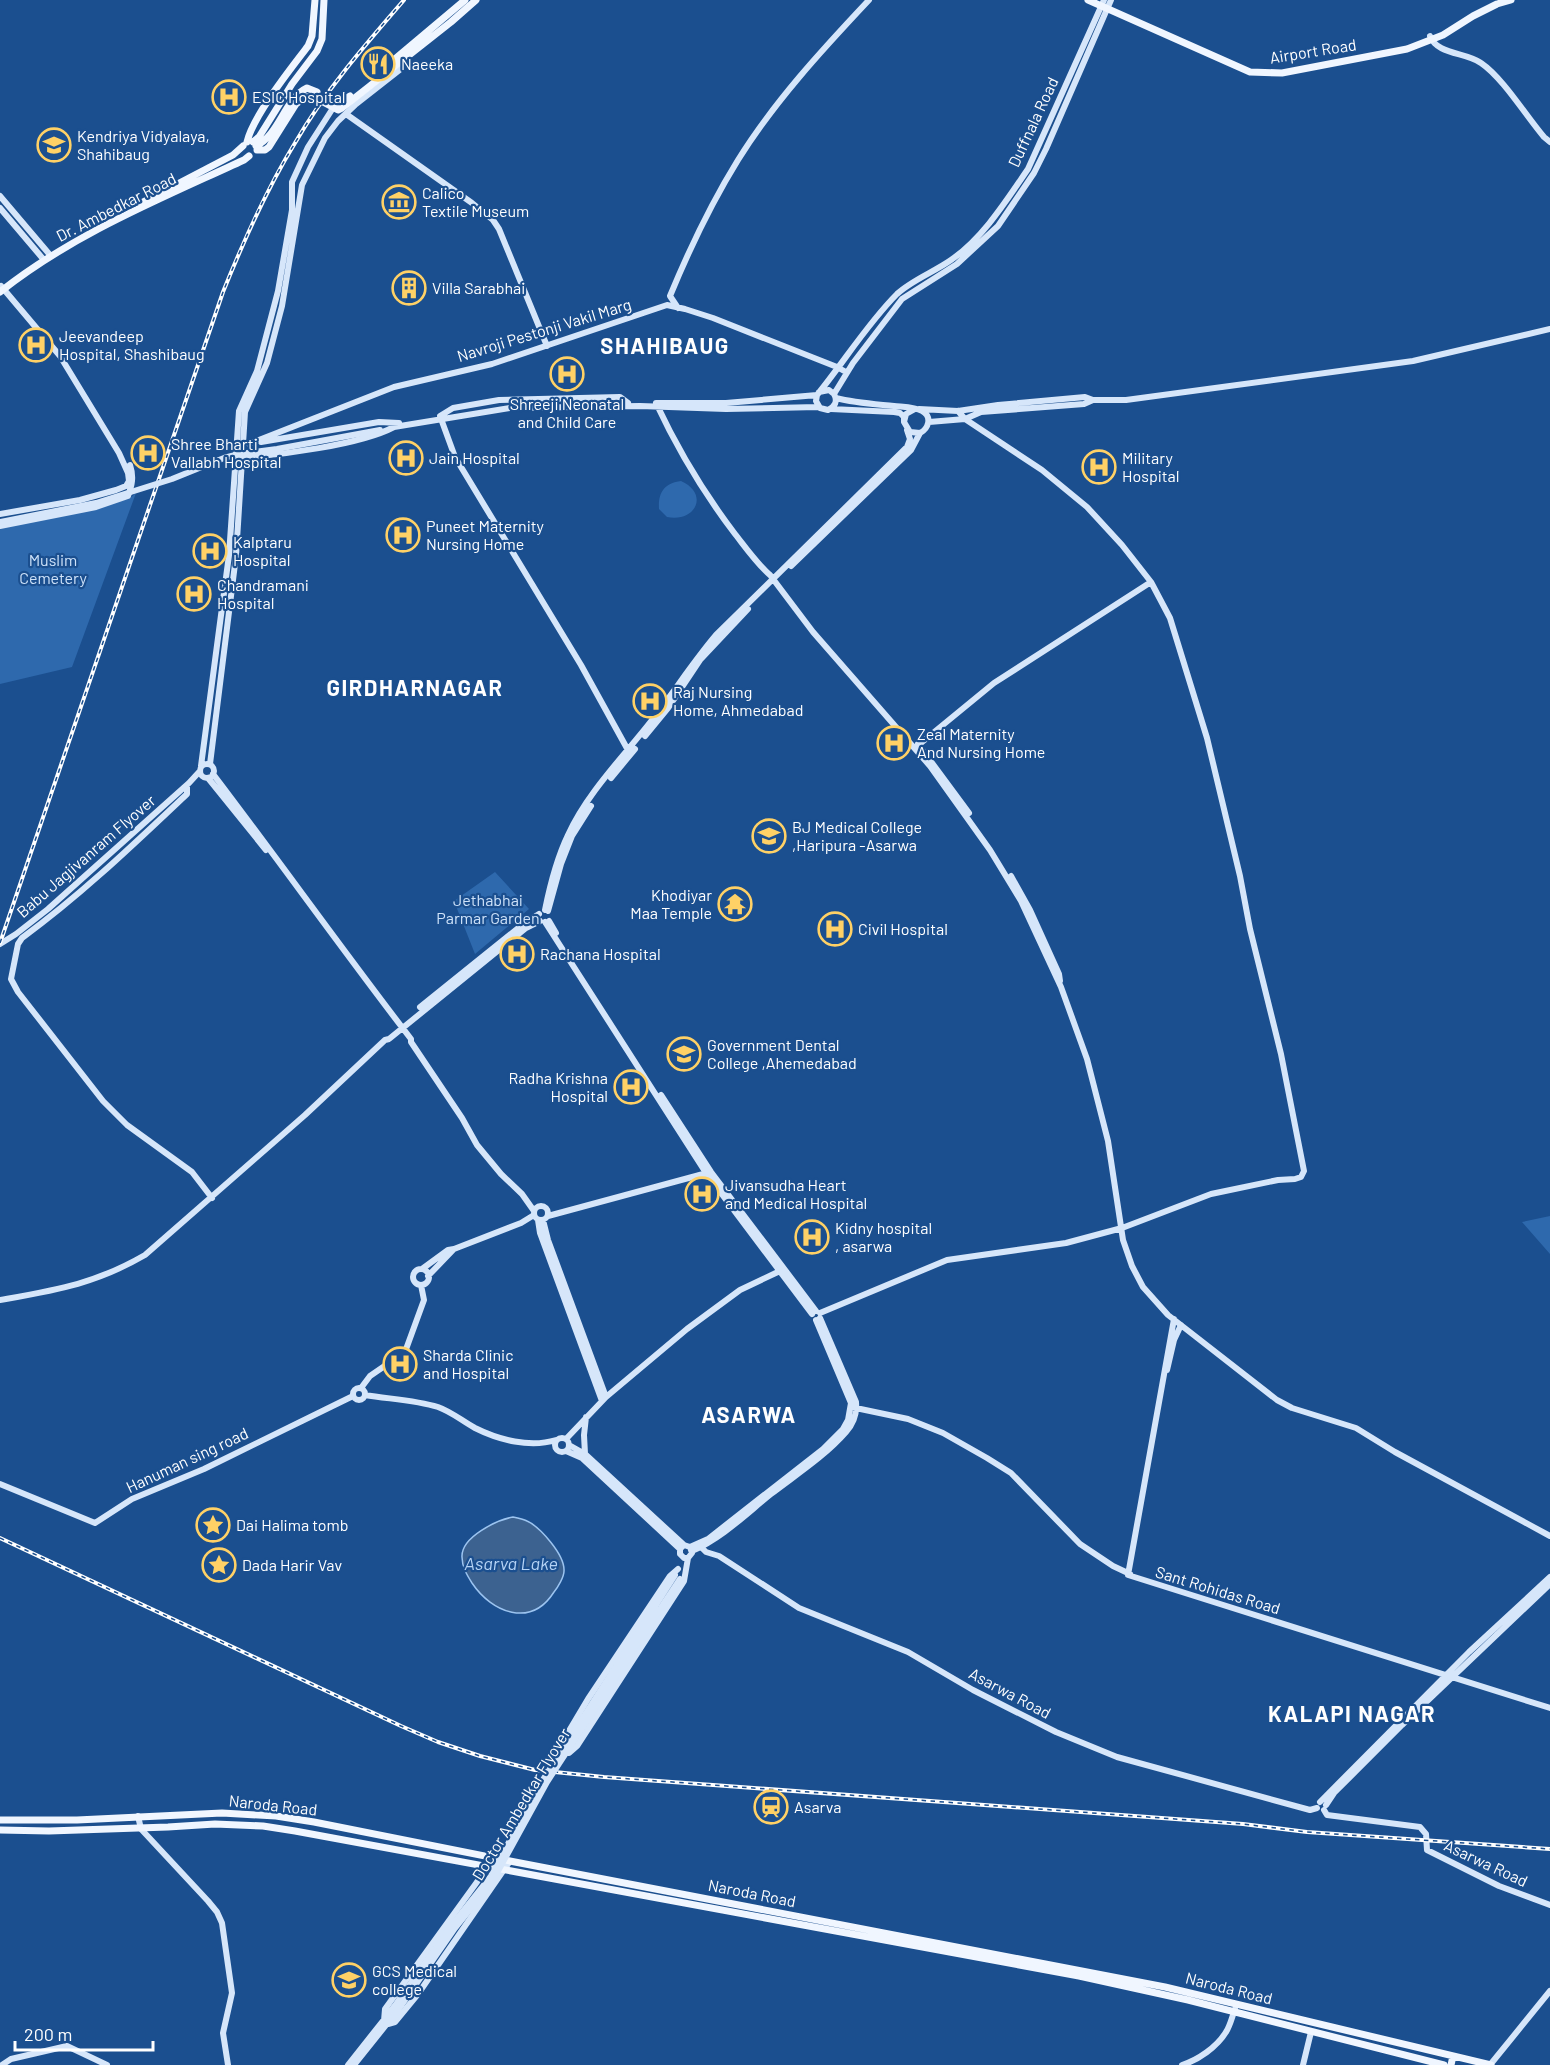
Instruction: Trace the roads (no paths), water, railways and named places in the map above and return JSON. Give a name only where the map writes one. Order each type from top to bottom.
[{"type":"main road","points":[[251,145],[249,135],[263,110],[308,46],[312,36],[315,0]]},
{"type":"main road","points":[[249,156],[244,152],[259,136],[322,39],[324,0]]},
{"type":"main road","points":[[405,55],[465,0]]},
{"type":"main road","points":[[394,63],[342,108],[338,110],[333,108],[325,100],[338,104],[345,100],[476,0]]},
{"type":"main road","name":"Airport Road","points":[[1088,0],[1105,3],[1250,72],[1282,73],[1406,47],[1442,33],[1497,4],[1511,0]]},
{"type":"main road","name":"Airport Road","points":[[1442,33],[1496,0]]},
{"type":"main road","points":[[251,145],[268,138],[299,93],[307,88],[315,94]]},
{"type":"main road","name":"Dr. Ambedkar Road","points":[[1,289],[46,256],[90,228],[196,176],[251,145],[253,155],[244,160],[92,231],[46,256]]},
{"type":"main road","name":"Naroda Road","points":[[0,1820],[77,1820],[222,1813],[276,1816],[314,1822],[1237,2004],[1490,2065]]},
{"type":"main road","name":"Naroda Road","points":[[0,1830],[49,1832],[215,1824],[263,1826],[1101,1978],[1444,2065]]},
{"type":"main road","points":[[1451,2065],[1453,2056]]},
{"type":"street","points":[[657,308],[670,296],[721,190],[741,156],[798,78],[869,0]]},
{"type":"street","points":[[831,409],[835,404],[835,396],[846,372],[902,299],[957,264],[998,226],[1038,165],[1105,3]]},
{"type":"street","name":"Duffnala Road","points":[[818,393],[897,294],[953,259],[978,235],[1010,195],[1028,169],[1105,3]]},
{"type":"street","points":[[1430,38],[1442,48],[1467,55],[1482,63],[1550,142]]},
{"type":"street","points":[[205,773],[213,768],[210,764],[247,406],[267,363],[282,306],[295,238],[300,195],[307,172],[325,138],[346,114],[406,65],[405,55]]},
{"type":"street","points":[[243,445],[239,411],[257,371],[278,291],[292,210],[292,182],[299,164],[333,108]]},
{"type":"street","points":[[346,114],[493,220],[499,229],[547,346]]},
{"type":"street","points":[[291,194],[300,195]]},
{"type":"street","points":[[0,196],[46,256]]},
{"type":"street","points":[[0,208],[46,256]]},
{"type":"street","points":[[0,514],[80,500],[126,486],[129,481],[124,464],[60,356],[1,289]]},
{"type":"street","points":[[670,296],[678,308]]},
{"type":"street","name":"Navroji Pestonji Vakil Marg","points":[[243,445],[394,387],[492,364],[667,306],[713,318],[846,372]]},
{"type":"street","points":[[0,523],[112,499],[231,456],[394,425],[510,408],[726,403],[829,390],[835,396],[858,403],[958,411],[1085,397],[1093,400],[1126,400],[1413,361],[1550,330]]},
{"type":"street","points":[[0,523],[96,507],[128,496],[133,481],[133,472],[92,400],[81,389]]},
{"type":"street","points":[[818,393],[816,401],[818,407]]},
{"type":"street","points":[[929,422],[966,419],[981,412],[1084,404],[1093,400]]},
{"type":"street","points":[[0,1300],[65,1288],[115,1272],[145,1255],[305,1115],[399,1027],[526,928],[544,917],[572,836],[603,786],[629,752],[668,708],[700,660],[773,579],[907,447],[910,439],[904,417],[894,412],[825,410],[818,407],[726,409],[628,403],[509,404],[441,418]]},
{"type":"street","points":[[657,405],[675,444],[712,503],[773,579],[917,746],[1003,870],[1021,901],[1061,987],[1087,1059],[1115,1176],[1128,1257],[1139,1281],[1152,1299],[1181,1325],[1276,1400],[1292,1408],[1356,1428],[1395,1452],[1550,1534]]},
{"type":"street","points":[[904,422],[906,414],[917,409]]},
{"type":"street","points":[[773,579],[910,450],[929,422],[926,414],[917,409]]},
{"type":"street","points":[[817,1315],[947,1260],[1055,1245],[1122,1228],[1208,1195],[1278,1180],[1295,1179],[1304,1172],[1281,1054],[1207,738],[1170,618],[1151,582],[1122,544],[1087,507],[1042,470],[966,419],[958,411]]},
{"type":"street","points":[[441,418],[455,457],[581,665],[629,752]]},
{"type":"street","points":[[243,445],[380,422],[394,425]]},
{"type":"street","points":[[240,458],[381,434],[394,425]]},
{"type":"street","points":[[908,430],[914,434],[920,434]]},
{"type":"street","points":[[233,553],[212,677],[205,773],[298,892],[354,972],[411,1042],[462,1118],[477,1145],[501,1174],[541,1214],[604,1399]]},
{"type":"street","points":[[917,746],[994,683],[1151,582]]},
{"type":"street","points":[[212,677],[220,679]]},
{"type":"street","name":"Babu Jagjivanram Flyover","points":[[0,944],[48,909],[188,784],[205,773],[205,764],[210,764]]},
{"type":"street","points":[[188,784],[187,794],[146,834],[22,938],[18,944],[11,979],[18,992],[103,1101],[127,1125],[192,1172],[212,1198]]},
{"type":"street","points":[[544,917],[709,1172],[780,1270],[817,1315],[854,1395],[852,1423],[846,1432],[701,1545],[679,1552],[685,1557]]},
{"type":"street","points":[[421,1285],[416,1283],[413,1277],[417,1270],[422,1269],[448,1250],[454,1250],[541,1214],[566,1210],[709,1172]]},
{"type":"street","points":[[522,1194],[541,1214]]},
{"type":"street","points":[[421,1285],[428,1281],[428,1276],[454,1250]]},
{"type":"street","points":[[422,1269],[428,1276]]},
{"type":"street","points":[[421,1285],[424,1300],[405,1352],[370,1376],[363,1391],[438,1407],[491,1435],[506,1440],[542,1444],[562,1453],[586,1417],[604,1399],[687,1329],[740,1290],[780,1270]]},
{"type":"street","points":[[1129,1573],[1174,1319]]},
{"type":"street","points":[[1129,1573],[1163,1392],[1174,1340],[1181,1325]]},
{"type":"street","name":"Hanuman sing road","points":[[0,1484],[95,1523],[132,1499],[204,1468],[353,1396],[355,1389],[363,1391]]},
{"type":"street","name":"Sant Rohidas Road","points":[[854,1407],[908,1419],[943,1433],[987,1458],[1011,1473],[1080,1544],[1129,1573],[1130,1577],[1550,1705]]},
{"type":"street","points":[[585,1454],[586,1417]]},
{"type":"street","points":[[542,1444],[556,1440],[585,1454],[687,1548]]},
{"type":"street","points":[[555,1449],[556,1440]]},
{"type":"street","points":[[567,1445],[687,1548]]},
{"type":"street","name":"Asarwa Road","points":[[701,1545],[710,1553],[719,1556],[799,1608],[908,1652],[973,1690],[1090,1748],[1117,1757],[1320,1808],[1420,1827],[1426,1834],[1427,1850],[1499,1886],[1550,1905]]},
{"type":"street","points":[[679,1574],[687,1548]]},
{"type":"street","points":[[679,1574],[684,1581],[578,1746],[569,1753],[557,1751],[588,1699],[670,1576],[679,1574]]},
{"type":"street","name":"Doctor Ambedkar Flyover","points":[[386,2023],[451,1926],[491,1876],[537,1789],[679,1574]]},
{"type":"street","points":[[1320,1808],[1450,1675],[1550,1578]]},
{"type":"street","points":[[1450,1675],[1550,1584]]},
{"type":"street","points":[[138,1816],[141,1828],[208,1901],[222,1923],[232,1993],[223,2032],[228,2065]]},
{"type":"street","points":[[354,2065],[386,2023],[386,2009],[492,1857]]},
{"type":"street","points":[[348,2065],[386,2023],[395,2022],[418,1994],[510,1861]]},
{"type":"street","points":[[1490,2065],[1550,1991]]},
{"type":"street","points":[[1182,2065],[1192,2062],[1210,2049],[1226,2033],[1237,2004]]},
{"type":"street","points":[[1303,2065],[1311,2032]]},
{"type":"street","points":[[2,2065],[11,2059],[67,2046],[107,2065]]},
{"type":"water","name":"Asarva Lake","points":[[513,1517],[527,1521],[545,1535],[560,1557],[564,1571],[559,1585],[545,1603],[534,1610],[523,1613],[501,1609],[490,1602],[472,1583],[462,1561],[463,1550],[473,1536],[498,1522]]},
{"type":"railway","points":[[0,943],[223,292],[239,253],[274,179],[319,105],[404,0]]},
{"type":"railway","points":[[0,1538],[401,1726],[438,1742],[480,1756],[535,1770],[1243,1824],[1307,1832],[1550,1849]]},
{"type":"place","name":"Naeeka","points":[[378,64]]},
{"type":"place","name":"ESIC Hospital","points":[[229,97]]},
{"type":"place","name":"Kendriya Vidyalaya, Shahibaug","points":[[54,145]]},
{"type":"place","name":"Calico Textile Museum","points":[[399,202]]},
{"type":"place","name":"Villa Sarabhai","points":[[409,288]]},
{"type":"place","name":"Jeevandeep Hospital, Shashibaug","points":[[36,345]]},
{"type":"place","name":"Shreeji Neonatal and Child Care","points":[[567,374]]},
{"type":"place","name":"Shree Bharti Vallabh Hospital","points":[[148,453]]},
{"type":"place","name":"Jain Hospital","points":[[406,458]]},
{"type":"place","name":"Military Hospital","points":[[1099,467]]},
{"type":"place","name":"Puneet Maternity Nursing Home","points":[[403,535]]},
{"type":"place","name":"Kalptaru Hospital","points":[[210,551]]},
{"type":"place","name":"Chandramani Hospital","points":[[194,594]]},
{"type":"place","name":"Raj Nursing Home, Ahmedabad","points":[[650,701]]},
{"type":"place","name":"Zeal Maternity And Nursing Home","points":[[894,743]]},
{"type":"place","name":"BJ Medical College ,Haripura -Asarwa","points":[[769,836]]},
{"type":"place","name":"Khodiyar Maa Temple","points":[[735,904]]},
{"type":"place","name":"Civil Hospital","points":[[835,929]]},
{"type":"place","name":"Rachana Hospital","points":[[517,954]]},
{"type":"place","name":"Government Dental College ,Ahemedabad","points":[[684,1054]]},
{"type":"place","name":"Radha Krishna Hospital","points":[[631,1087]]},
{"type":"place","name":"Jivansudha Heart and Medical Hospital","points":[[702,1194]]},
{"type":"place","name":"Kidny hospital , asarwa","points":[[812,1237]]},
{"type":"place","name":"Sharda Clinic and Hospital","points":[[400,1364]]},
{"type":"place","name":"Dai Halima tomb","points":[[213,1525]]},
{"type":"place","name":"Dada Harir Vav","points":[[219,1565]]},
{"type":"place","name":"Asarva","points":[[771,1807]]},
{"type":"place","name":"GCS Medical college","points":[[349,1980]]},
{"type":"district","name":"SHAHIBAUG","points":[[665,346]]},
{"type":"district","name":"GIRDHARNAGAR","points":[[415,688]]},
{"type":"district","name":"ASARWA","points":[[749,1415]]},
{"type":"district","name":"KALAPI NAGAR","points":[[1352,1714]]},
{"type":"park label","name":"Muslim Cemetery","points":[[53,569]]},
{"type":"park label","name":"Jethabhai Parmar Garden","points":[[488,909]]}]
